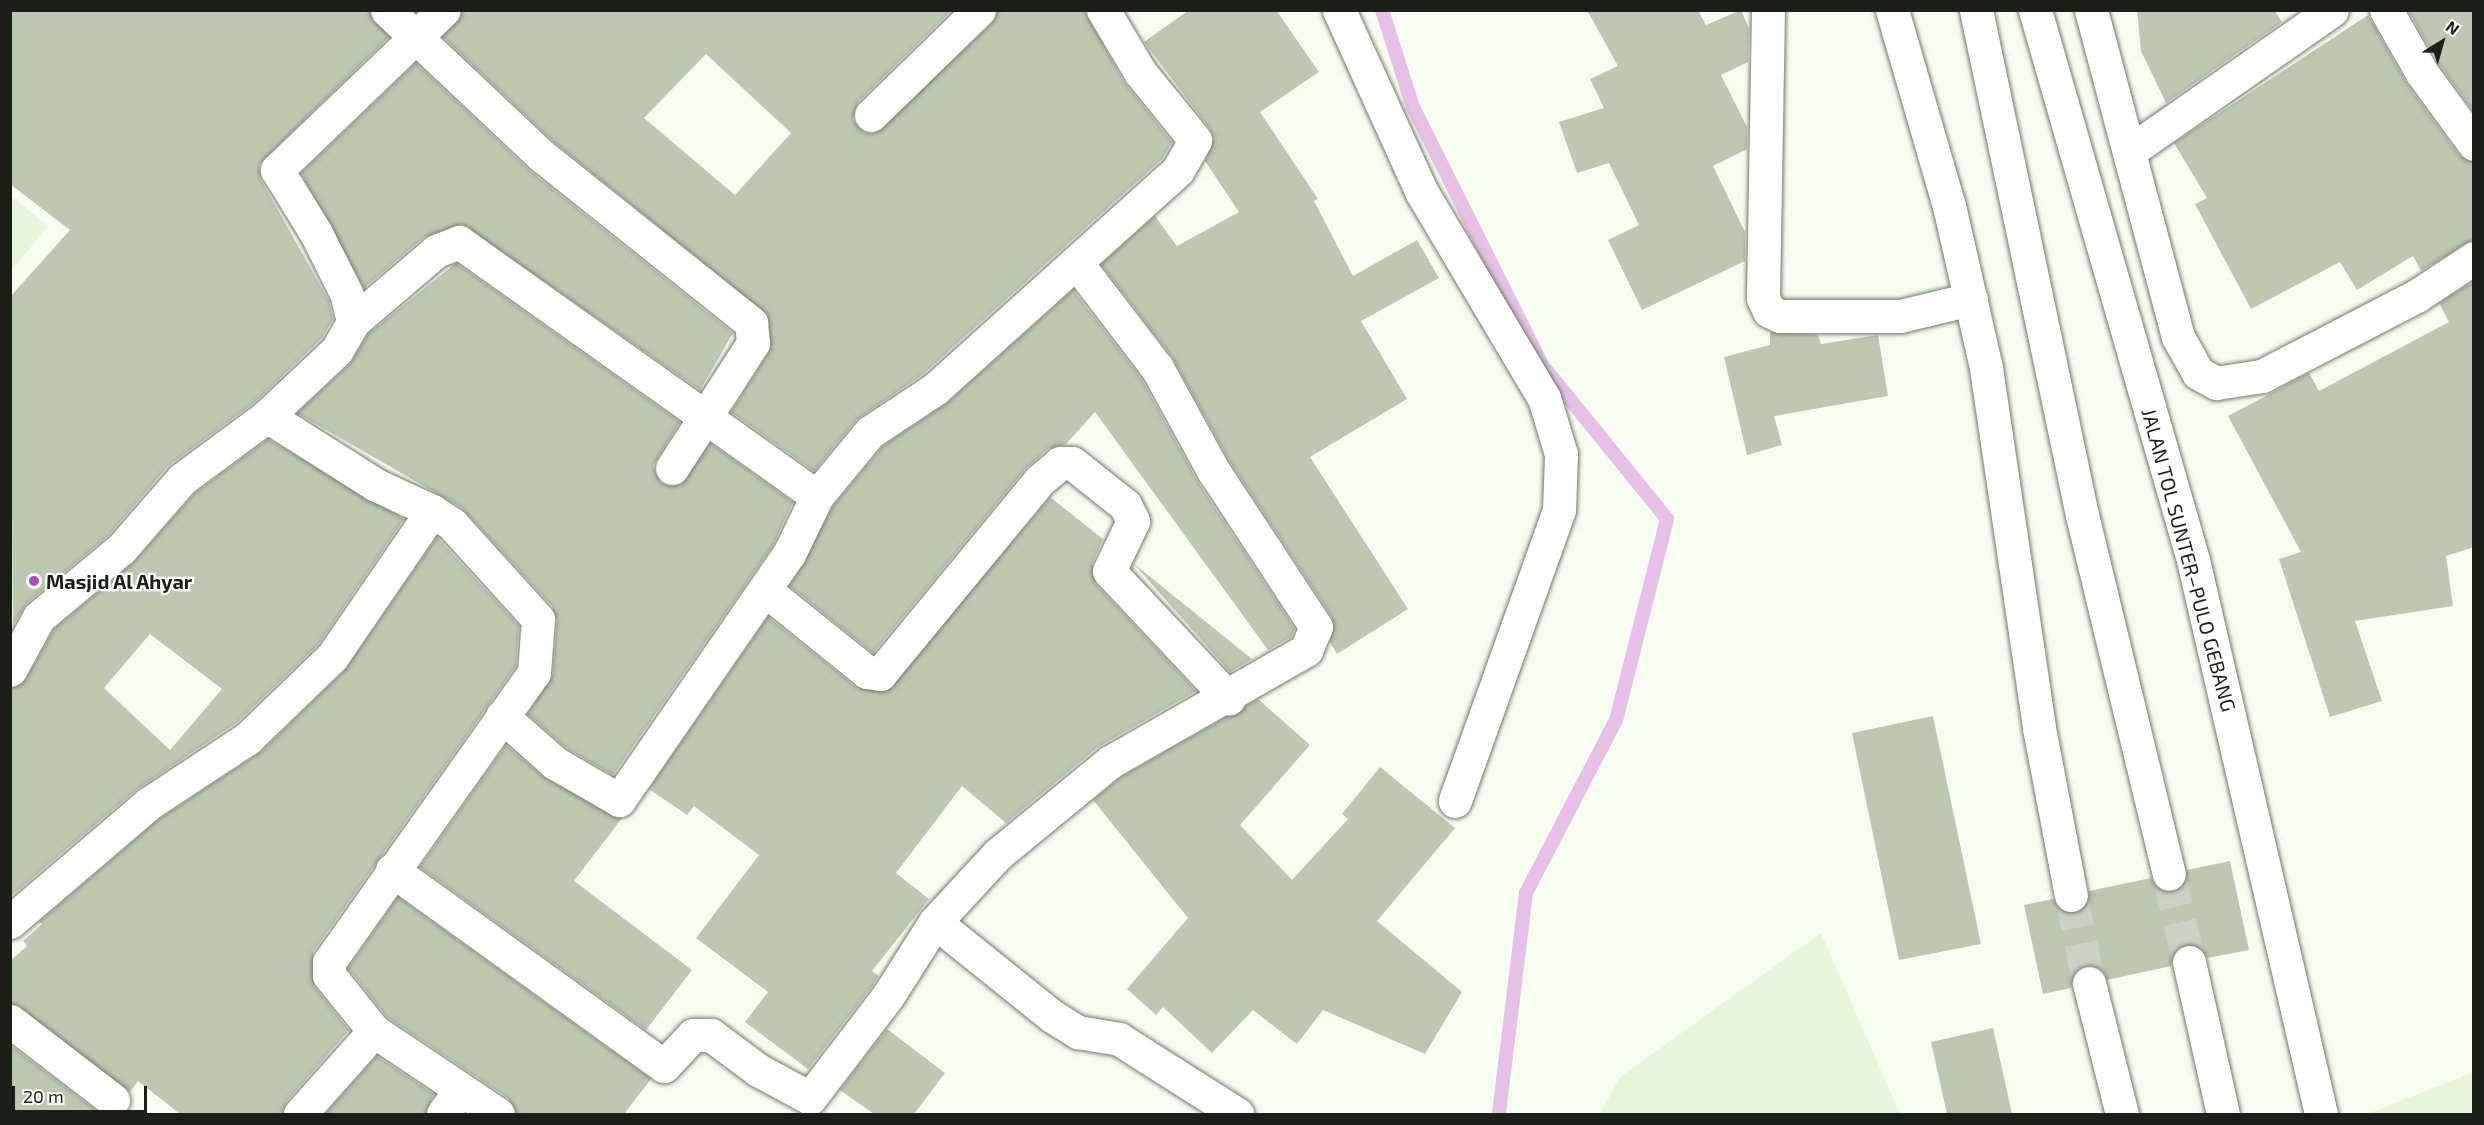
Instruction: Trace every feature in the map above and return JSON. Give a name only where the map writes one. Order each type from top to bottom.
[{"type":"main road","points":[[387,10],[542,156],[751,323],[753,343],[709,418],[672,468]]},
{"type":"main road","points":[[353,322],[347,295],[316,233],[277,170],[444,10]]},
{"type":"main road","points":[[870,115],[979,10]]},
{"type":"main road","points":[[502,716],[555,763],[619,800],[765,590],[817,496],[870,432],[935,389],[1166,183],[1195,140],[1140,72],[1103,10]]},
{"type":"main road","points":[[1339,10],[1421,190],[1544,398],[1561,454],[1559,510],[1455,801]]},
{"type":"main road","points":[[1768,10],[1763,298],[1769,311],[1780,316],[1900,316],[1971,299]]},
{"type":"main road","points":[[1892,10],[1971,299],[2071,895]]},
{"type":"main road","points":[[1976,10],[2082,515],[2169,874]]},
{"type":"main road","name":"JALAN TOL SUNTER–PULO GEBANG","points":[[2035,10],[2193,560],[2321,1114]]},
{"type":"main road","points":[[2091,10],[2188,361],[2216,383],[2262,376],[2418,295],[2474,258]]},
{"type":"main road","points":[[2130,151],[2332,10]]},
{"type":"main road","points":[[2386,10],[2422,73],[2474,144]]},
{"type":"main road","points":[[10,670],[39,617],[121,549],[182,479],[267,416],[337,350],[353,322],[436,251],[459,242],[817,496]]},
{"type":"main road","points":[[392,870],[664,1066],[693,1035],[711,1035],[758,1070],[810,1098],[888,996],[934,922],[998,854],[1110,762],[1229,699],[1306,650],[1316,627],[1214,472],[1157,368],[1076,262]]},
{"type":"main road","points":[[267,416],[376,485],[432,511],[452,524],[538,619],[534,673],[392,870],[329,962],[329,975],[374,1030],[452,1102],[498,1114]]},
{"type":"main road","points":[[765,590],[867,672],[880,674],[1040,480],[1060,463],[1072,463],[1125,505],[1133,521],[1109,571],[1229,699]]},
{"type":"main road","points":[[10,921],[148,804],[248,738],[332,657],[404,559],[432,511]]},
{"type":"main road","points":[[934,922],[1052,1016],[1078,1032],[1119,1039],[1237,1114]]},
{"type":"main road","points":[[2189,962],[2223,1114]]},
{"type":"main road","points":[[2090,983],[2122,1114]]},
{"type":"main road","points":[[10,1021],[113,1100]]},
{"type":"main road","points":[[300,1114],[374,1030]]},
{"type":"shaded area","points":[[11,196],[48,226],[11,271]]},
{"type":"shaded area","points":[[1821,933],[1900,1114],[1600,1114],[1620,1077]]},
{"type":"shaded area","points":[[2473,1072],[2473,1114],[2367,1114]]},
{"type":"building","points":[[10,10],[369,10],[389,37],[259,164],[261,180],[329,301],[333,319],[322,338],[255,402],[168,466],[108,536],[27,603],[13,625],[10,297],[70,230],[10,184]]},
{"type":"building","points":[[462,10],[952,10],[858,102],[853,120],[865,133],[875,133],[992,23],[997,10],[1084,10],[1124,82],[1172,142],[1163,158],[923,374],[856,420],[814,471],[731,412],[769,352],[767,314],[554,142],[443,37]],"holes":[[[706,54],[791,133],[735,195],[644,118]]]},
{"type":"building","points":[[1189,10],[1276,10],[1319,72],[1260,112],[1318,199],[1314,201],[1353,276],[1417,240],[1439,278],[1361,321],[1407,399],[1310,457],[1408,609],[1337,654],[1330,642],[1332,617],[1230,462],[1172,357],[1101,264],[1155,216],[1177,246],[1239,212],[1205,161],[1214,139],[1210,129],[1144,42]]},
{"type":"building","points":[[1587,10],[1698,10],[1706,25],[1741,10],[1749,29],[1748,62],[1721,75],[1747,127],[1747,149],[1713,166],[1745,232],[1745,261],[1642,310],[1608,240],[1639,225],[1609,163],[1577,173],[1559,122],[1604,108],[1590,79],[1618,66]]},
{"type":"building","points":[[2137,10],[2274,10],[2282,22],[2166,103],[2141,51]]},
{"type":"building","points":[[2408,10],[2474,10],[2474,112],[2438,63]]},
{"type":"building","points":[[2368,15],[2407,84],[2459,155],[2474,162],[2474,239],[2421,271],[2413,256],[2357,290],[2340,262],[2251,309],[2195,204],[2207,198],[2174,143]]},
{"type":"building","points":[[416,63],[530,171],[733,333],[700,390],[462,224],[424,237],[364,288],[301,173]]},
{"type":"building","points":[[456,263],[680,422],[653,466],[661,483],[681,484],[710,443],[793,502],[773,545],[613,775],[566,748],[528,714],[553,674],[557,620],[552,606],[462,508],[297,413],[350,364],[368,334]]},
{"type":"building","points":[[2474,281],[2474,547],[2446,556],[2453,606],[2355,621],[2382,701],[2330,717],[2279,559],[2301,552],[2228,416],[2309,373],[2319,391],[2449,322],[2439,303]]},
{"type":"building","points":[[1073,290],[1141,378],[1198,482],[1295,629],[1291,637],[1268,650],[1095,412],[1066,444],[1048,449],[1026,468],[873,653],[790,586],[833,506],[883,446],[947,403]]},
{"type":"building","points":[[1770,332],[1818,335],[1821,344],[1878,335],[1888,396],[1774,416],[1782,445],[1747,455],[1724,357],[1770,345]]},
{"type":"building","points":[[268,439],[404,519],[318,645],[236,723],[136,790],[10,897],[10,689],[26,679],[54,629],[133,563],[195,493]],"holes":[[[150,634],[222,689],[170,750],[104,688]]]},
{"type":"building","points":[[1050,497],[1103,539],[1092,564],[1095,583],[1196,691],[1098,747],[1006,823],[962,786],[896,873],[929,899],[872,971],[879,976],[808,1069],[745,1022],[768,992],[696,938],[759,855],[694,806],[687,815],[649,789],[768,617],[856,687],[887,691]]},
{"type":"building","points":[[437,537],[519,626],[516,666],[313,952],[314,986],[349,1030],[286,1102],[282,1114],[180,1114],[138,1081],[130,1092],[10,1003],[10,961],[27,946],[23,941],[42,924],[39,922],[159,819],[261,752],[345,670]]},
{"type":"building","points":[[1133,563],[1252,659],[1230,672]]},
{"type":"building","points":[[1258,699],[1310,745],[1240,825],[1292,880],[1348,819],[1342,814],[1380,767],[1455,828],[1377,921],[1462,992],[1425,1054],[1323,1010],[1297,1044],[1253,1010],[1212,1053],[1163,1007],[1156,1015],[1127,989],[1188,918],[1093,800],[1121,777]]},
{"type":"building","points":[[1933,716],[1981,944],[1899,960],[1852,733]]},
{"type":"building","points":[[506,745],[546,779],[622,818],[574,881],[692,970],[646,1030],[420,867]]},
{"type":"building","points":[[2230,861],[2249,950],[2207,958],[2202,949],[2185,944],[2176,949],[2171,966],[2107,980],[2102,970],[2085,965],[2076,970],[2071,988],[2043,994],[2024,905],[2053,899],[2064,912],[2075,913],[2088,902],[2089,891],[2151,878],[2156,887],[2173,892],[2182,887],[2187,870]]},
{"type":"building","points":[[398,897],[651,1079],[624,1114],[517,1114],[508,1098],[387,1017],[348,968]]},
{"type":"building","points":[[1993,1028],[2012,1114],[1947,1114],[1931,1042]]},
{"type":"building","points":[[887,1029],[945,1073],[914,1114],[874,1114],[840,1090]]},
{"type":"building","points":[[10,1045],[101,1114],[10,1114]]},
{"type":"building","points":[[377,1056],[434,1094],[425,1114],[325,1114]]},
{"type":"waterway","points":[[1382,10],[1413,107],[1542,365],[1667,519],[1616,720],[1526,893],[1499,1114]]},
{"type":"tunnel","points":[[2169,874],[2189,962]]},
{"type":"tunnel","points":[[2071,895],[2089,983]]},
{"type":"place","name":"Masjid Al Ahyar","points":[[34,581]]}]
